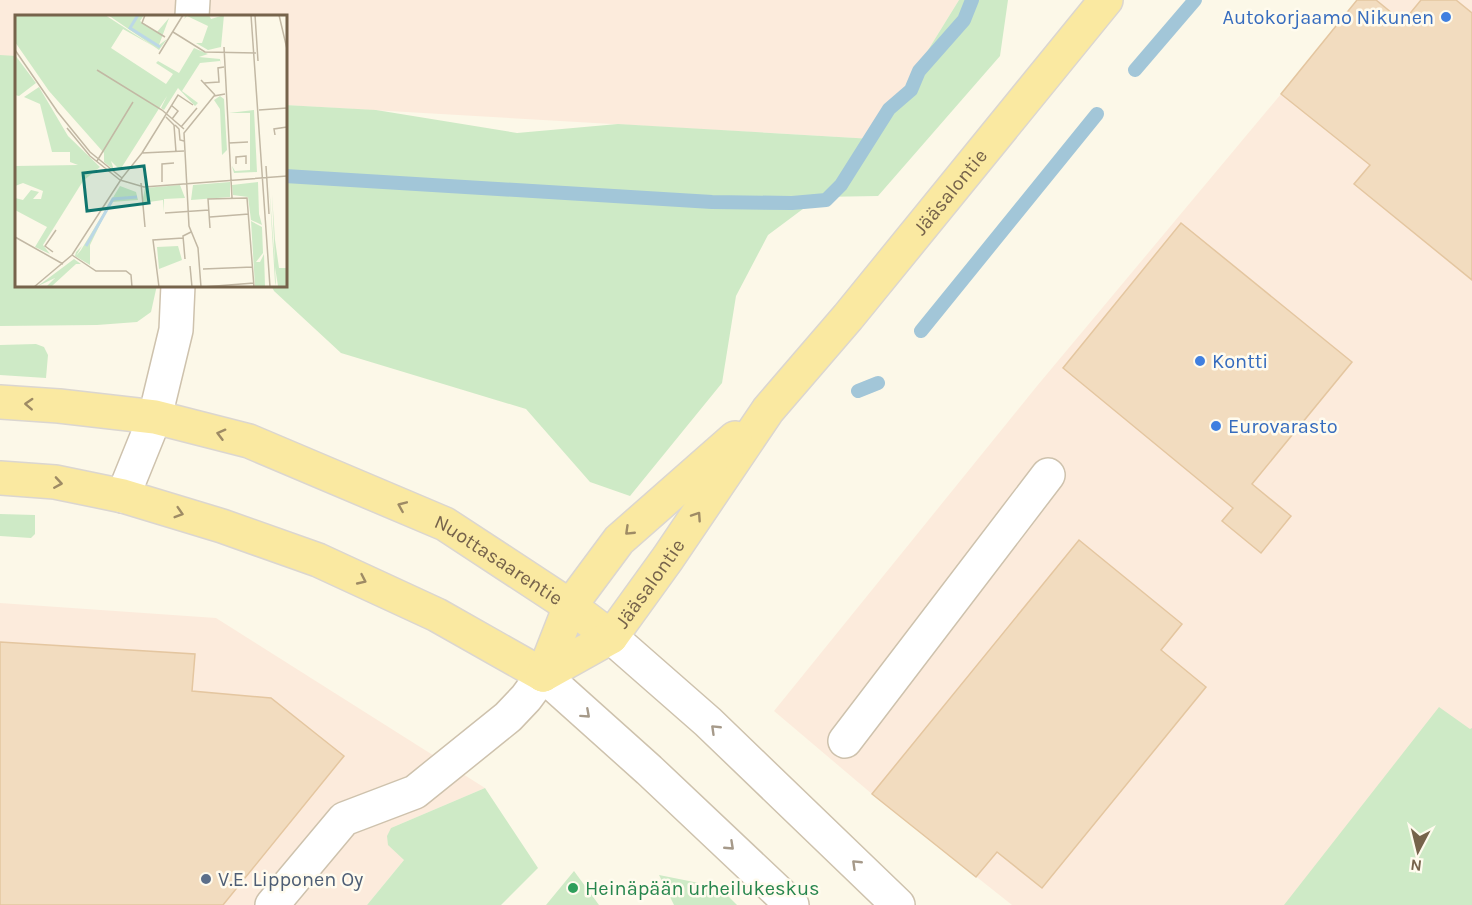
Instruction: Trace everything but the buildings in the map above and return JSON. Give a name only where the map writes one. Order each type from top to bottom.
[{"type":"main road","name":"Jääsalontie","points":[[543,675],[611,637],[668,558],[768,410],[848,317],[1106,0]]},
{"type":"main road","name":"Nuottasaarentie","points":[[0,402],[155,417],[249,441],[445,524],[570,606],[611,637]]},
{"type":"main road","name":"Jääsalontie","points":[[543,675],[570,606],[629,530],[768,410]]},
{"type":"main road","points":[[0,478],[55,482],[123,496],[222,526],[318,560],[437,615],[543,675]]},
{"type":"street","points":[[192,15],[193,0]]},
{"type":"street","points":[[123,496],[155,417],[176,330],[178,286]]},
{"type":"street","points":[[845,741],[1048,475]]},
{"type":"street","name":"Nuottasaarentie","points":[[611,637],[708,722],[898,905]]},
{"type":"street","points":[[272,905],[344,819],[415,792],[508,717],[543,675],[649,770],[792,905]]},
{"type":"shaded area","points":[[0,0],[959,0],[873,139],[286,105],[286,15],[15,15],[15,90],[0,89]]},
{"type":"shaded area","points":[[1357,0],[1472,0],[1472,728],[1329,905],[1012,905],[872,794],[774,711],[1037,386]]},
{"type":"shaded area","points":[[0,603],[216,618],[485,788],[391,828],[404,860],[367,905],[0,905]]},
{"type":"green space","points":[[959,0],[1008,0],[1000,56],[878,196],[819,197],[768,235],[736,296],[722,383],[630,496],[590,482],[526,409],[341,353],[274,291],[272,286],[286,286],[286,105],[376,110],[517,133],[618,124],[873,139]]},
{"type":"green space","points":[[0,55],[15,56],[15,286],[157,286],[151,312],[137,322],[97,325],[0,326]]},
{"type":"green space","points":[[36,344],[44,347],[48,355],[46,378],[0,375],[0,345]]},
{"type":"green space","points":[[0,514],[35,515],[35,534],[31,538],[0,536]]},
{"type":"green space","points":[[1439,707],[1470,729],[1472,728],[1472,905],[1284,905]]},
{"type":"green space","points":[[485,788],[538,868],[501,905],[367,905],[404,860],[388,845],[387,836],[391,828]]},
{"type":"green space","name":"Heinäpään urheilukeskus","points":[[574,871],[599,905],[546,905]]},
{"type":"green space","points":[[659,875],[719,887],[737,905],[674,905]]},
{"type":"waterway","points":[[286,176],[712,202],[792,203],[826,200],[841,185],[889,109],[911,90],[919,71],[964,20],[972,0]]},
{"type":"waterway","points":[[1135,70],[1195,0]]},
{"type":"waterway","points":[[921,331],[1097,114]]},
{"type":"waterway","points":[[858,391],[878,383]]},
{"type":"place","name":"Autokorjaamo Nikunen","points":[[1446,17]]},
{"type":"place","name":"Kontti","points":[[1200,361]]},
{"type":"place","name":"Eurovarasto","points":[[1216,426]]},
{"type":"place","name":"V.E. Lipponen Oy","points":[[206,879]]},
{"type":"place","name":"Heinäpään urheilukeskus","points":[[573,888]]}]
